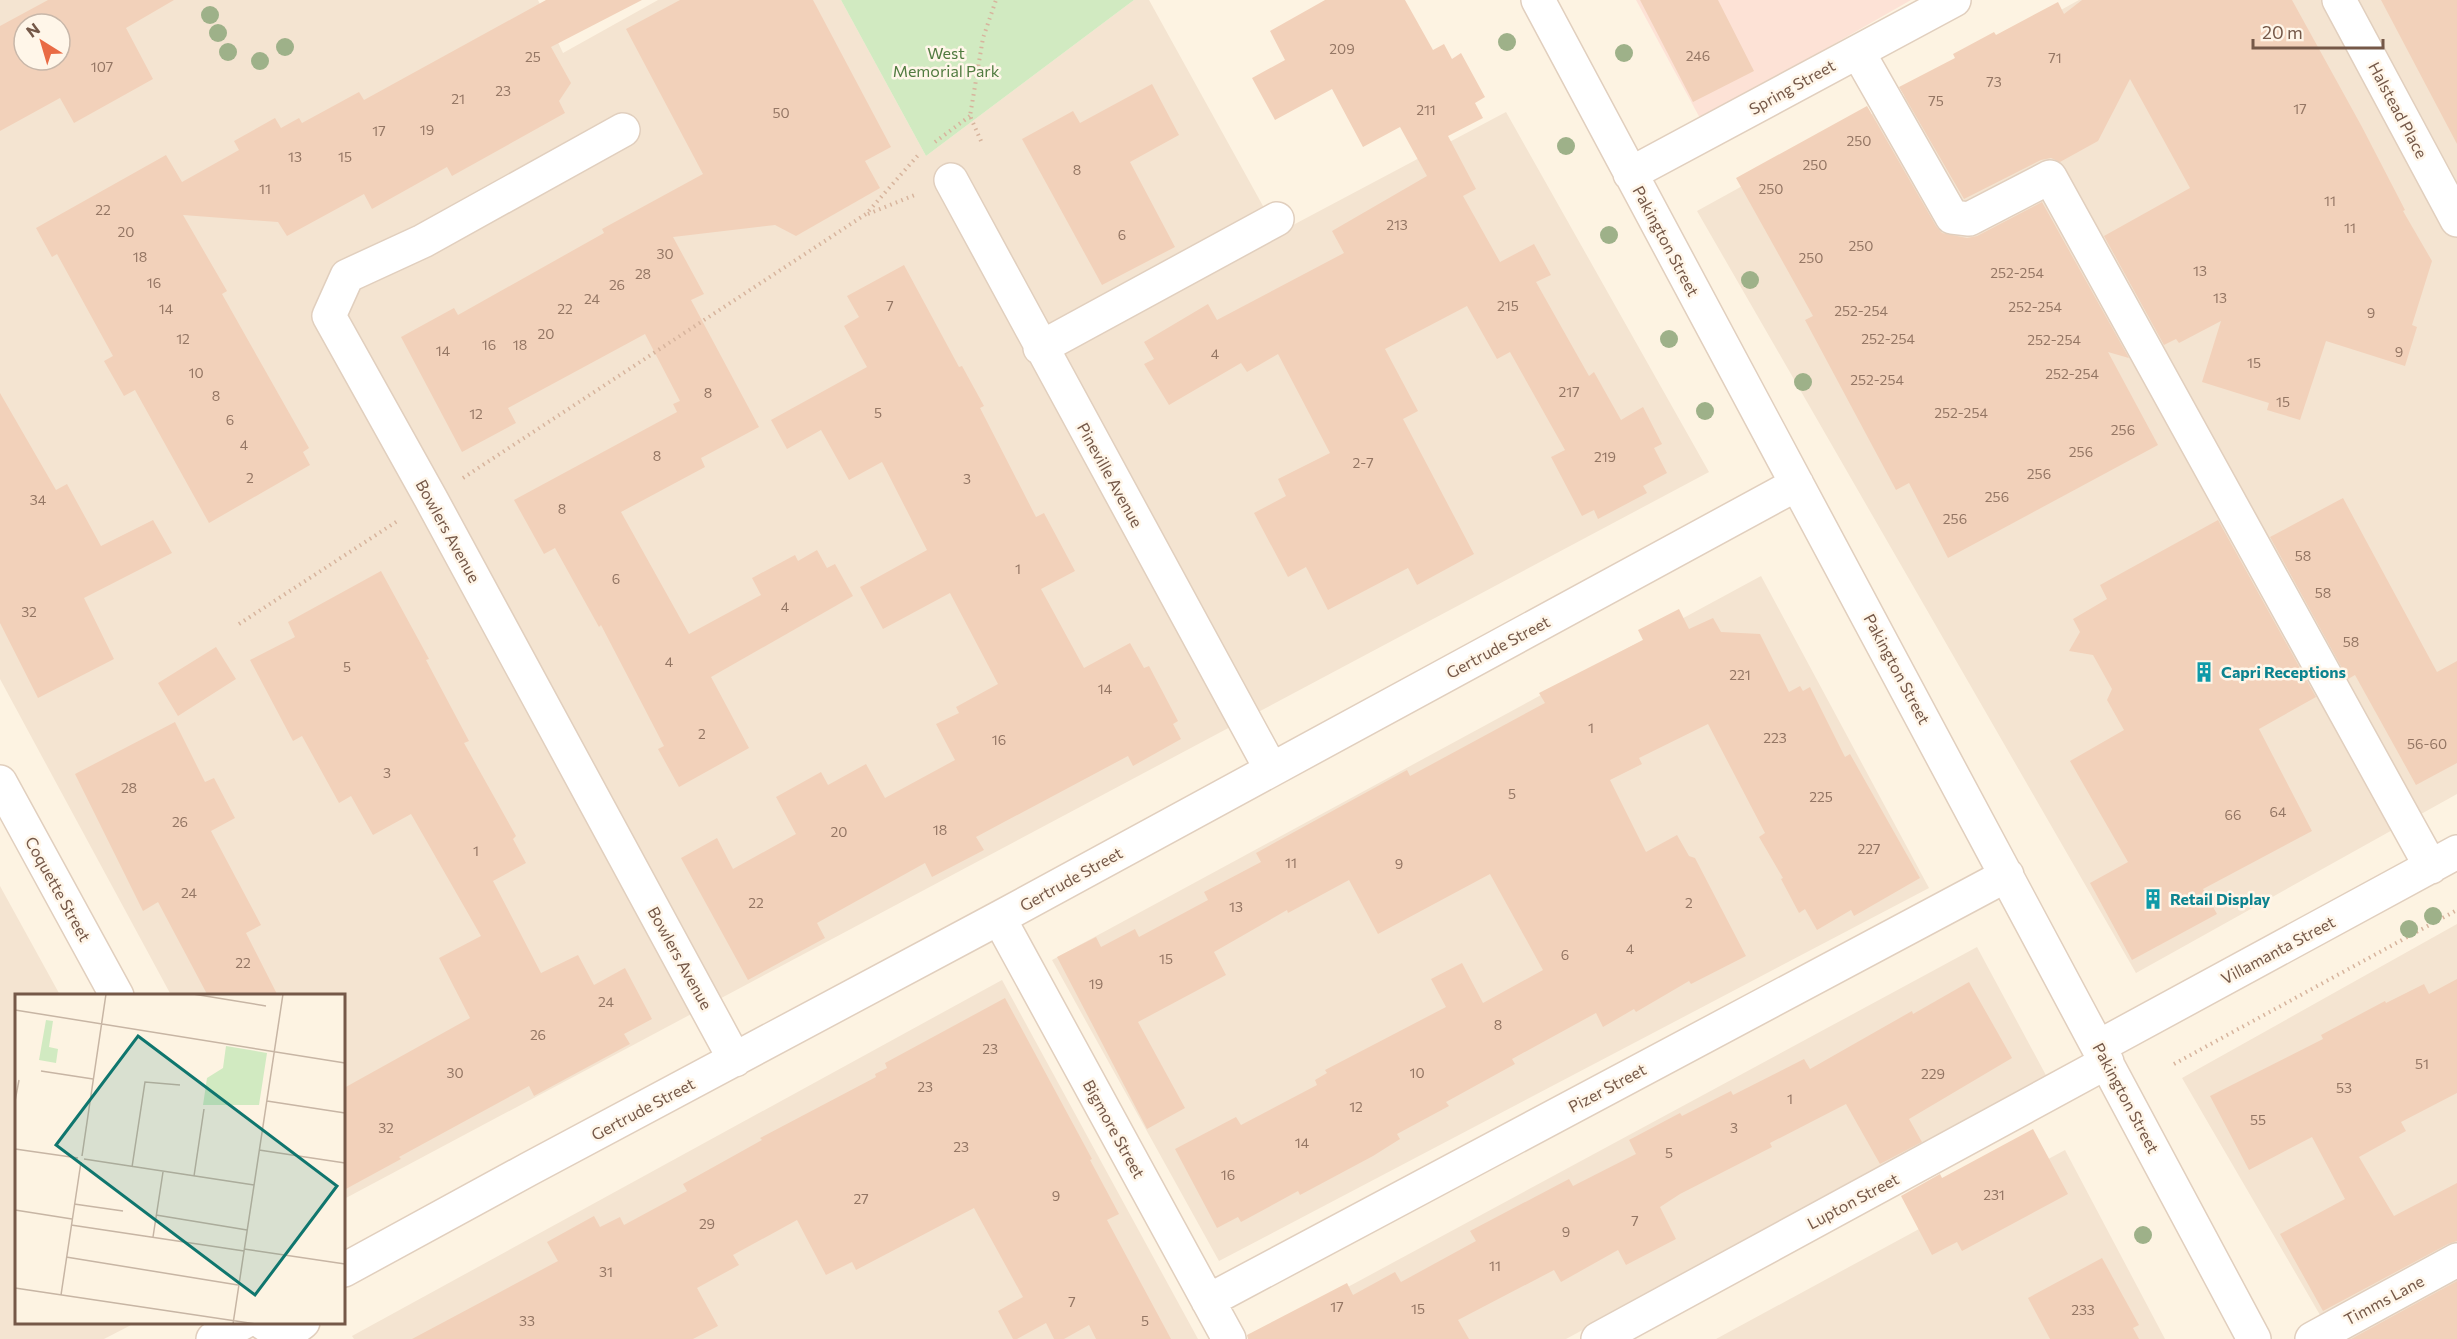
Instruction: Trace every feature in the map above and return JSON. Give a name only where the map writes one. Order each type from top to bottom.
[{"type":"street","name":"Pakington Street","points":[[1538,0],[2254,1339]]},
{"type":"street","name":"Spring Street","points":[[1630,174],[1954,0]]},
{"type":"street","name":"Halstead Place","points":[[2339,0],[2457,220]]},
{"type":"street","points":[[1858,52],[1952,217],[1969,219],[2050,177],[2444,860]]},
{"type":"street","name":"Bowlers Avenue","points":[[623,130],[423,241],[347,276],[329,316],[431,499],[735,1060]]},
{"type":"street","name":"Pineville Avenue","points":[[951,180],[1040,348],[1271,769]]},
{"type":"street","points":[[1040,348],[1277,219]]},
{"type":"street","name":"Gertrude Street","points":[[345,1269],[999,918],[1797,484]]},
{"type":"street","name":"Coquette Street","points":[[0,782],[116,994]]},
{"type":"street","name":"Villamanta Street","points":[[2102,1054],[2444,860]]},
{"type":"street","name":"Pizer Street","points":[[1208,1300],[2007,874]]},
{"type":"street","name":"Bigmore Street","points":[[999,918],[1229,1339]]},
{"type":"street","name":"Lupton Street","points":[[1598,1339],[2102,1054]]},
{"type":"street","name":"Timms Lane","points":[[2312,1339],[2457,1260]]},
{"type":"street","points":[[213,1339],[242,1324]]},
{"type":"street","points":[[264,1324],[271,1329],[303,1329]]},
{"type":"path","points":[[981,141],[970,116],[983,38],[996,0]]},
{"type":"path","points":[[866,214],[917,155],[970,116]]},
{"type":"path","points":[[458,482],[866,214],[951,180]]},
{"type":"path","points":[[239,624],[402,518]]},
{"type":"path","points":[[2174,1064],[2457,910]]},
{"type":"shaded area","points":[[0,0],[538,0],[563,53],[658,0],[841,0],[926,156],[1134,0],[1149,0],[1278,233],[1506,112],[1709,472],[345,1198],[345,994],[170,994],[0,679]]},
{"type":"shaded area","points":[[1636,0],[1911,0],[1701,120]]},
{"type":"shaded area","points":[[2079,0],[2457,0],[2457,794],[2136,973],[1697,211]]},
{"type":"shaded area","points":[[1761,576],[1929,888],[1219,1261],[1052,960]]},
{"type":"shaded area","points":[[0,886],[59,994],[15,994],[15,1324],[133,1324],[104,1339],[0,1339]]},
{"type":"shaded area","points":[[2457,924],[2457,1339],[2334,1339],[2182,1078]]},
{"type":"shaded area","points":[[1977,947],[2048,1079],[1566,1339],[1261,1339],[1259,1335]]},
{"type":"shaded area","points":[[1002,980],[1198,1339],[354,1339],[352,1336]]},
{"type":"shaded area","points":[[2065,1150],[2165,1339],[1716,1339]]},
{"type":"green space","name":"West Memorial Park","points":[[841,0],[1134,0],[926,156]]},
{"type":"building","points":[[48,0],[174,0],[126,28],[153,79],[74,123],[60,98],[0,131],[0,26],[12,20],[12,72],[72,72],[72,12],[26,12]]},
{"type":"building","points":[[546,0],[642,0],[551,47],[571,83],[559,101],[565,113],[452,176],[447,167],[372,209],[364,194],[287,236],[278,222],[183,215],[227,291],[222,294],[309,448],[303,452],[310,465],[209,523],[135,390],[124,396],[104,361],[113,356],[57,254],[52,257],[36,228],[166,155],[182,182],[239,150],[234,141],[275,118],[281,128],[299,118],[302,123],[359,92],[364,100]]},
{"type":"building","points":[[680,0],[813,0],[891,147],[865,161],[880,188],[796,236],[775,225],[673,237],[704,294],[691,300],[759,427],[701,458],[705,467],[621,512],[689,634],[761,595],[752,578],[795,555],[798,561],[817,550],[827,568],[835,564],[853,596],[711,677],[749,748],[679,787],[658,749],[664,746],[601,625],[599,627],[555,548],[544,554],[514,500],[677,412],[673,404],[680,401],[645,334],[508,408],[516,423],[462,452],[401,337],[454,308],[458,315],[604,233],[602,229],[703,174],[626,29]]},
{"type":"building","points":[[1325,0],[1405,0],[1433,50],[1444,44],[1452,59],[1461,53],[1485,97],[1475,103],[1483,118],[1448,136],[1476,189],[1463,196],[1500,262],[1534,244],[1551,275],[1536,282],[1589,376],[1594,372],[1621,420],[1643,407],[1662,444],[1654,448],[1667,473],[1643,486],[1647,493],[1598,519],[1594,510],[1582,516],[1551,457],[1565,450],[1510,352],[1497,359],[1467,306],[1385,349],[1418,411],[1403,419],[1474,554],[1417,585],[1408,568],[1328,610],[1306,567],[1288,577],[1254,513],[1286,496],[1278,479],[1330,453],[1278,354],[1247,372],[1241,363],[1169,405],[1144,364],[1154,359],[1144,342],[1208,304],[1217,320],[1344,253],[1332,231],[1427,176],[1400,127],[1363,147],[1332,89],[1275,120],[1252,78],[1285,60],[1270,31]]},
{"type":"building","points":[[1640,0],[1718,0],[1754,71],[1693,102]]},
{"type":"building","points":[[2082,0],[2292,0],[2362,127],[2405,210],[2403,211],[2432,261],[2412,325],[2417,327],[2405,366],[2326,341],[2300,420],[2267,410],[2269,403],[2202,382],[2221,321],[2179,343],[2176,339],[2164,345],[2104,236],[2190,188],[2130,79],[2098,141],[2060,162],[2051,158],[2041,160],[1964,199],[1899,87],[1955,58],[1953,54],[1994,32],[1996,35],[2058,2],[2064,14]]},
{"type":"building","points":[[2381,0],[2457,0],[2457,144]]},
{"type":"building","points":[[1152,84],[1179,135],[1130,162],[1175,247],[1102,285],[1022,139],[1073,111],[1080,123]]},
{"type":"building","points":[[1867,106],[1942,233],[1967,238],[1977,236],[2042,202],[2129,358],[2108,352],[2158,445],[1948,558],[1909,483],[1896,490],[1805,320],[1813,316],[1736,178]]},
{"type":"building","points":[[904,265],[959,367],[962,366],[984,406],[980,408],[1036,517],[1044,513],[1075,571],[1041,589],[1084,668],[1130,643],[1144,668],[1149,666],[1178,721],[1173,724],[1181,739],[1133,766],[1128,756],[976,837],[984,850],[932,877],[925,863],[817,923],[825,938],[748,980],[681,858],[717,838],[733,869],[796,834],[776,797],[821,772],[828,785],[866,764],[885,798],[955,760],[936,724],[959,713],[956,707],[998,684],[950,593],[883,629],[860,587],[927,550],[882,462],[849,480],[821,430],[787,449],[771,420],[867,367],[844,326],[859,317],[847,296]]},
{"type":"building","points":[[0,393],[56,490],[67,484],[101,546],[153,520],[172,553],[84,598],[114,659],[38,698],[0,623]]},
{"type":"building","points":[[2343,498],[2437,672],[2457,661],[2457,763],[2416,785],[2355,675],[2348,679],[2270,537]]},
{"type":"building","name":"Capri Receptions","points":[[2218,520],[2316,697],[2259,729],[2312,831],[2203,889],[2217,914],[2132,960],[2090,883],[2128,862],[2070,761],[2124,730],[2107,700],[2112,689],[2093,655],[2069,651],[2080,632],[2073,619],[2107,599],[2100,585]]},
{"type":"building","points":[[381,571],[429,659],[426,660],[469,741],[464,743],[516,836],[513,839],[526,863],[493,881],[541,973],[578,955],[594,985],[625,968],[652,1019],[624,1034],[630,1044],[534,1096],[529,1086],[399,1157],[401,1159],[345,1189],[345,1087],[470,1018],[439,958],[481,936],[411,814],[373,835],[351,796],[339,803],[302,736],[293,741],[250,660],[295,637],[288,622]]},
{"type":"building","points":[[1679,609],[1689,629],[1713,618],[1721,632],[1760,634],[1789,692],[1800,686],[1803,691],[1810,687],[1845,757],[1850,754],[1920,878],[1854,916],[1851,910],[1817,930],[1805,909],[1799,913],[1781,879],[1783,878],[1759,837],[1765,833],[1708,724],[1639,758],[1642,764],[1610,780],[1646,852],[1677,835],[1689,856],[1695,858],[1746,956],[1691,984],[1689,981],[1636,1012],[1634,1009],[1603,1027],[1596,1013],[1512,1059],[1515,1064],[1446,1102],[1449,1106],[1397,1134],[1400,1139],[1373,1156],[1300,1195],[1298,1191],[1241,1222],[1238,1217],[1217,1228],[1175,1149],[1236,1117],[1241,1125],[1317,1085],[1315,1080],[1327,1073],[1325,1070],[1446,1007],[1431,979],[1462,963],[1483,1003],[1543,970],[1490,874],[1378,934],[1349,880],[1288,913],[1287,910],[1214,952],[1226,975],[1138,1022],[1185,1108],[1147,1129],[1057,957],[1096,937],[1101,947],[1135,929],[1139,937],[1208,900],[1204,892],[1261,862],[1256,853],[1407,770],[1410,776],[1545,703],[1539,693],[1643,640],[1638,630]]},
{"type":"building","points":[[216,647],[236,679],[178,716],[158,683]]},
{"type":"building","points":[[175,722],[205,782],[214,778],[235,818],[211,831],[261,925],[246,933],[277,994],[207,994],[158,902],[143,911],[75,774]]},
{"type":"building","points":[[2457,979],[2457,1093],[2401,1122],[2406,1131],[2359,1157],[2394,1216],[2457,1183],[2457,1241],[2323,1311],[2280,1234],[2345,1199],[2312,1137],[2249,1170],[2210,1096],[2323,1039],[2321,1035],[2385,1001],[2386,1003],[2424,984],[2429,994]]},
{"type":"building","points":[[1969,982],[2012,1058],[1909,1119],[1922,1142],[1880,1164],[1846,1104],[1770,1143],[1772,1147],[1680,1194],[1660,1207],[1676,1239],[1626,1265],[1618,1250],[1561,1282],[1554,1270],[1458,1320],[1469,1339],[1248,1339],[1247,1335],[1347,1283],[1353,1295],[1395,1272],[1401,1282],[1476,1241],[1470,1231],[1569,1179],[1573,1186],[1636,1154],[1629,1140],[1680,1113],[1682,1116],[1731,1091],[1733,1095],[1804,1059],[1810,1069],[1912,1011],[1913,1014]]},
{"type":"building","points":[[1005,998],[1119,1214],[1107,1220],[1171,1339],[1096,1339],[1089,1325],[1064,1339],[1054,1339],[1046,1323],[1013,1339],[998,1311],[1023,1297],[974,1208],[856,1270],[852,1262],[826,1275],[797,1220],[733,1255],[739,1265],[697,1288],[718,1326],[693,1339],[412,1339],[558,1261],[547,1242],[594,1216],[600,1227],[620,1217],[624,1225],[687,1191],[683,1184],[762,1140],[760,1138],[876,1077],[875,1074],[887,1068],[885,1063]]},
{"type":"building","points":[[2033,1129],[2068,1194],[1962,1251],[1957,1242],[1932,1255],[1901,1196],[1940,1174],[1942,1178]]},
{"type":"building","points":[[2102,1258],[2139,1325],[2133,1328],[2139,1339],[2050,1339],[2028,1298]]},
{"type":"building","points":[[2457,1281],[2457,1339],[2351,1339]]},
{"type":"place","name":"Capri Receptions","points":[[2204,672]]},
{"type":"place","name":"Retail Display","points":[[2153,899]]}]
